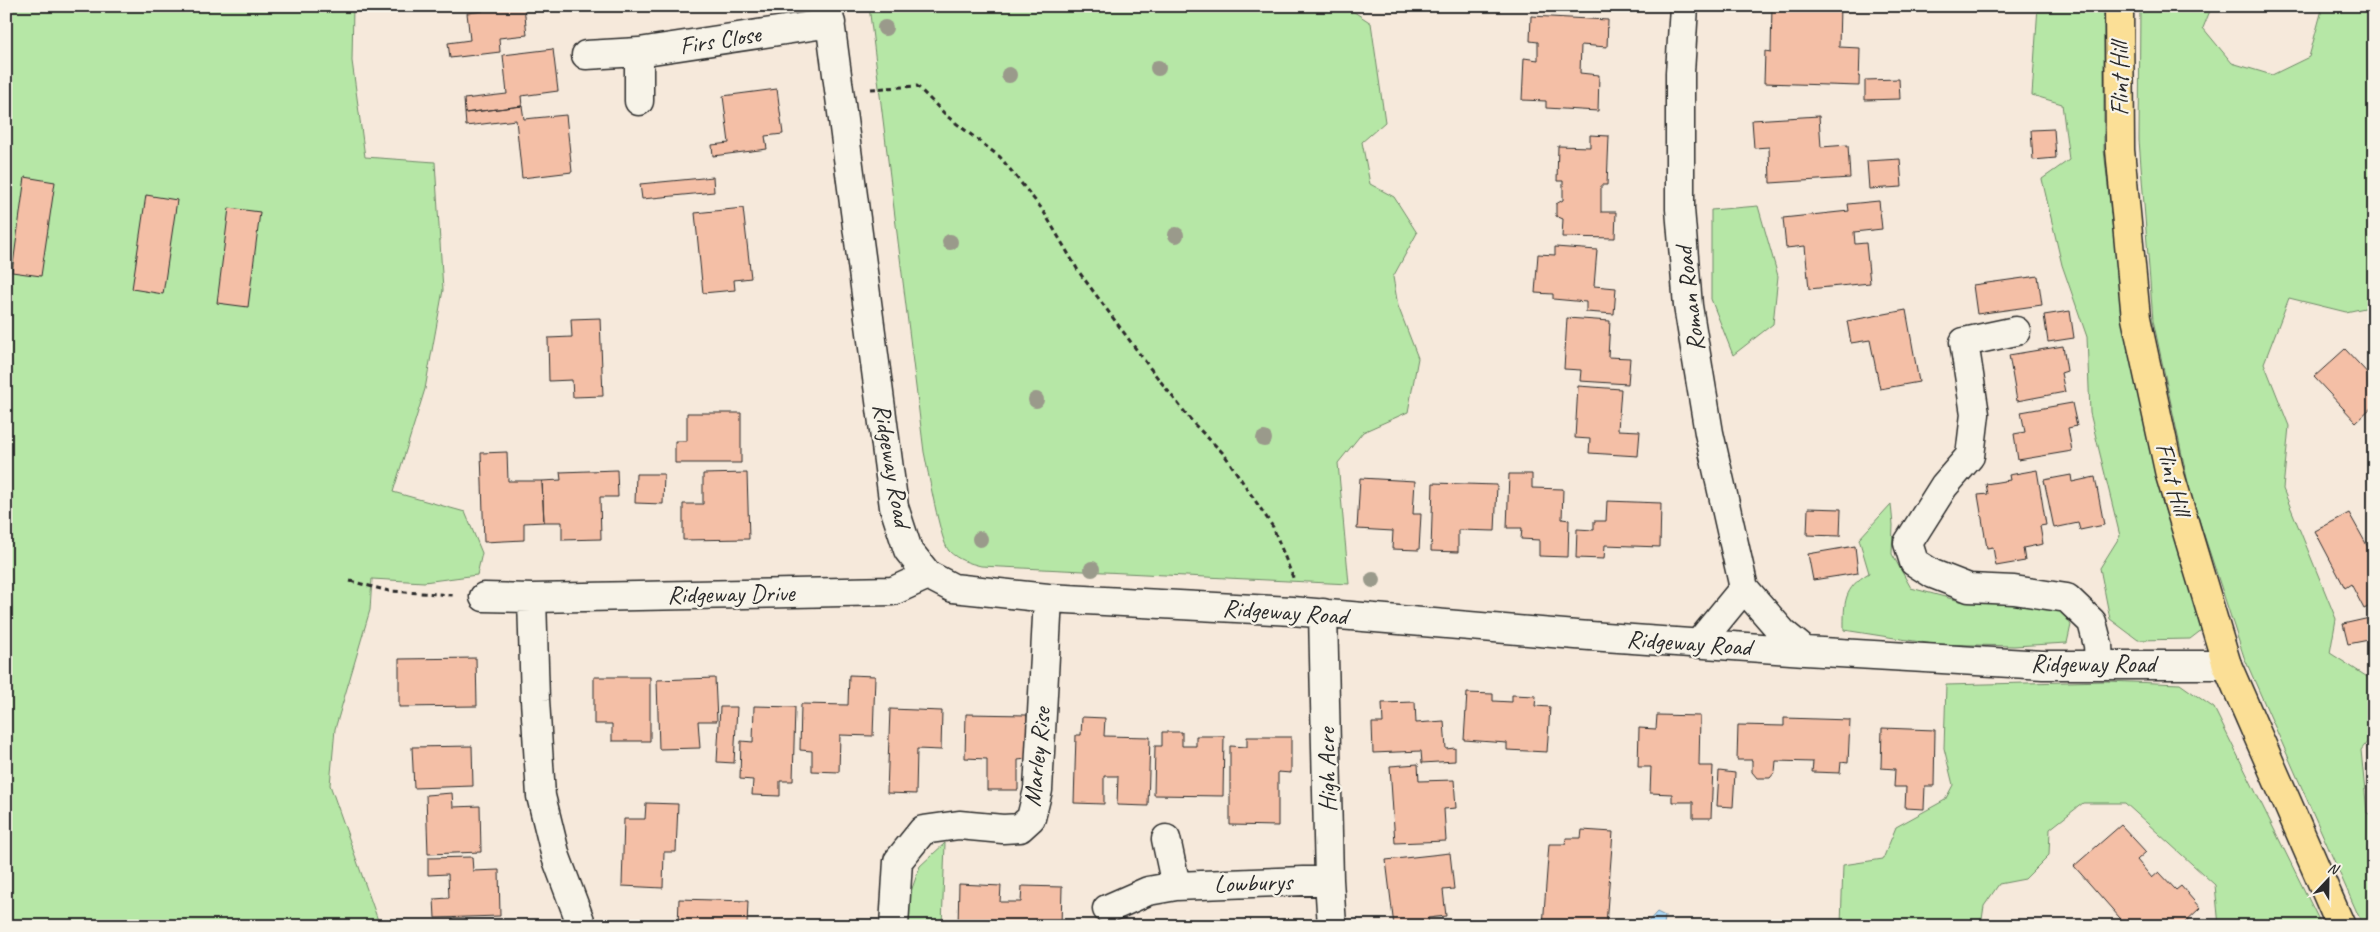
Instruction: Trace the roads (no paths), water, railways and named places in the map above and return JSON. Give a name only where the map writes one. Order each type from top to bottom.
[{"type":"main road","name":"Flint Hill","points":[[2120,6],[2120,150],[2136,318],[2170,475],[2227,665],[2340,926]]},
{"type":"street","name":"Roman Road","points":[[1684,6],[1680,73],[1680,209],[1688,306],[1709,433],[1744,588],[1783,633],[1805,651]]},
{"type":"street","name":"Ridgeway Road","points":[[829,15],[894,507],[908,550],[928,575],[953,588],[1048,598],[1323,613],[1805,651],[2043,665],[2099,663],[2227,665]]},
{"type":"street","name":"Firs Close","points":[[586,55],[639,52],[829,15]]},
{"type":"street","points":[[639,52],[639,101]]},
{"type":"street","points":[[2016,331],[1964,342],[1975,414],[1970,456],[1944,486],[1908,543],[1914,562],[1933,574],[1969,588],[2014,590],[2067,598],[2092,622],[2098,645],[2099,663]]},
{"type":"street","name":"Ridgeway Drive","points":[[484,597],[532,598],[893,591],[928,575]]},
{"type":"street","points":[[1699,643],[1744,588]]},
{"type":"street","points":[[532,598],[535,700],[541,796],[556,856],[582,926]]},
{"type":"street","name":"Marley Rise","points":[[894,926],[898,862],[923,830],[958,825],[1003,829],[1020,828],[1031,818],[1038,790],[1048,598]]},
{"type":"street","name":"High Acre","points":[[1323,613],[1329,880],[1332,926]]},
{"type":"street","points":[[1166,839],[1176,886]]},
{"type":"street","name":"Lowburys","points":[[1107,908],[1148,891],[1176,886],[1329,880]]},
{"type":"water","points":[[1657,912],[1665,916],[1664,926],[1644,926]]}]
